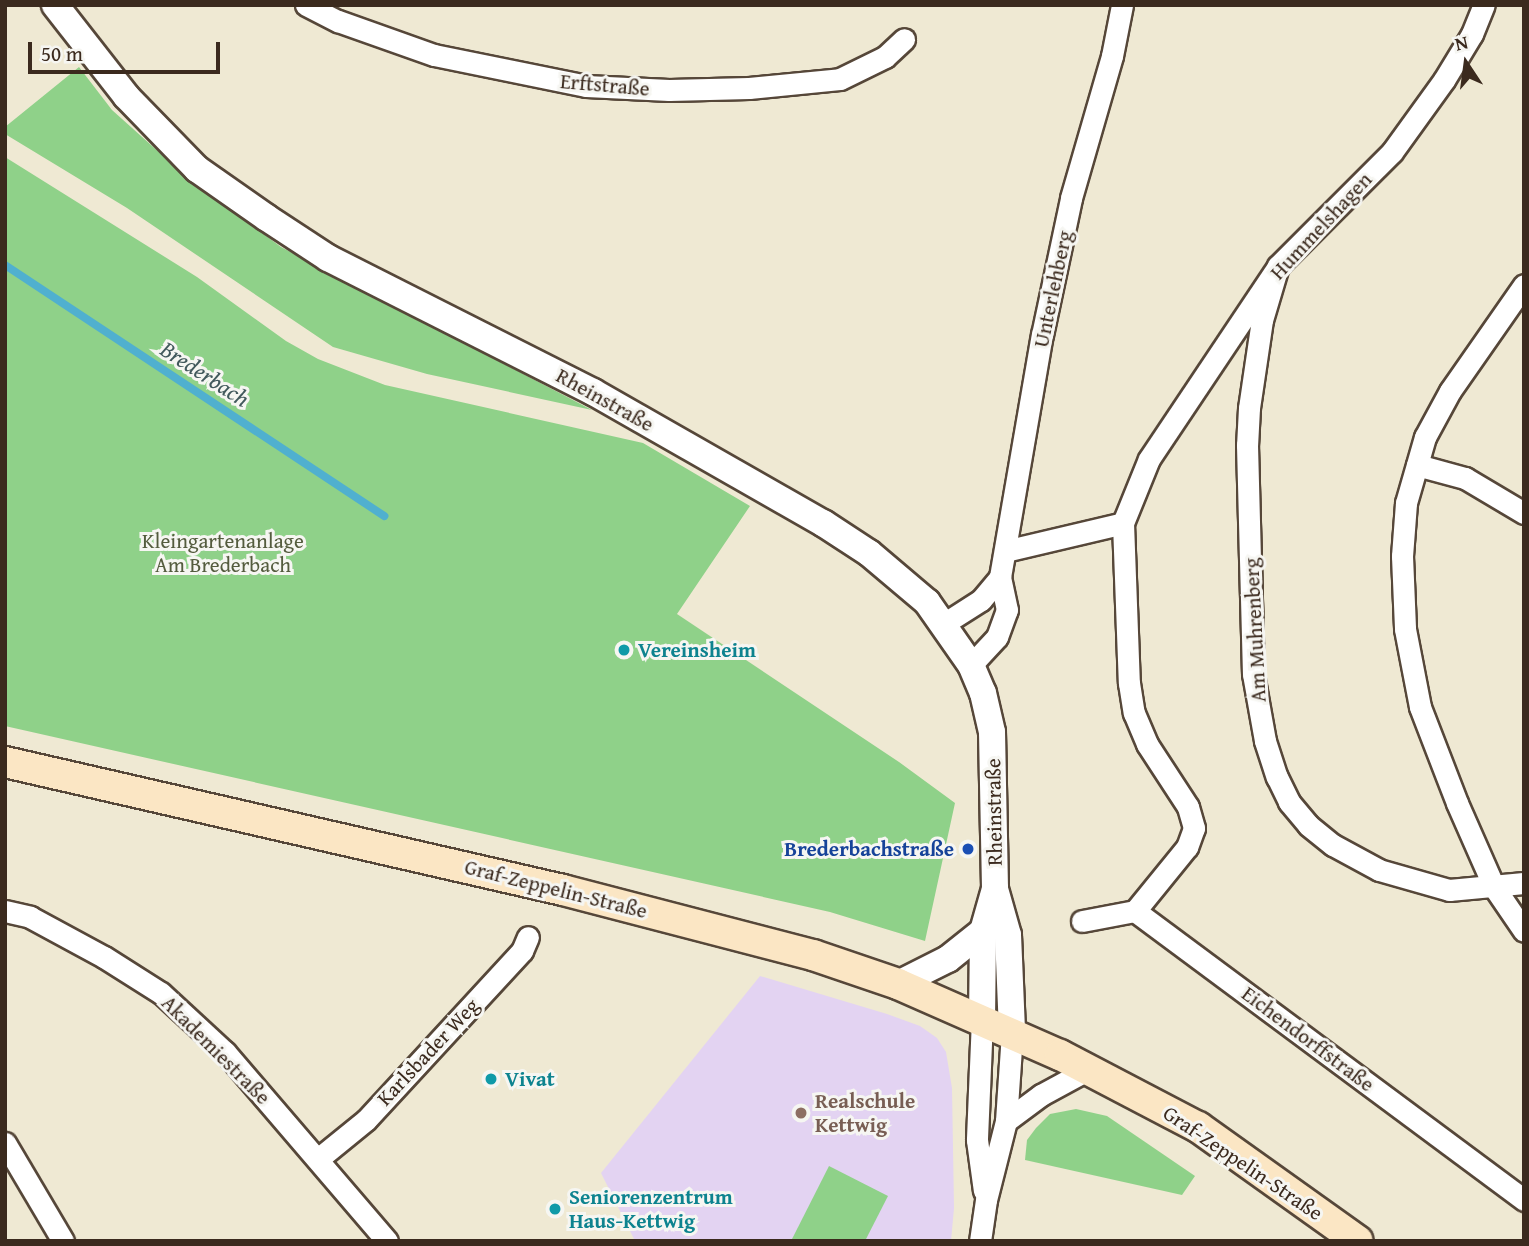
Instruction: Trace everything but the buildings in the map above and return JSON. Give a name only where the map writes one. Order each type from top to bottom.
[{"type":"main road","name":"Graf-Zeppelin-Straße","points":[[5,762],[576,894],[813,955],[898,984],[1012,1032],[1198,1127],[1358,1241]]},
{"type":"street","name":"Rheinstraße","points":[[55,5],[126,96],[197,169],[267,218],[328,258],[593,392],[823,523],[896,574],[927,602],[945,624],[971,665],[983,694],[992,732],[995,890],[1009,935],[1012,1032]]},
{"type":"street","name":"Erftstraße","points":[[306,5],[338,21],[434,55],[586,86],[669,90],[748,88],[840,79],[885,57],[904,39]]},
{"type":"street","name":"Unterlehberg","points":[[971,665],[997,637],[1007,610],[1000,577],[1042,335],[1071,198],[1112,56],[1122,5]]},
{"type":"street","name":"Hummelshagen","points":[[1135,911],[1187,847],[1194,828],[1188,807],[1147,744],[1135,713],[1129,683],[1123,523],[1149,459],[1278,266],[1400,142],[1444,80],[1472,34],[1484,5]]},
{"type":"street","name":"Am Muhrenberg","points":[[1278,266],[1262,320],[1249,408],[1247,445],[1253,674],[1265,741],[1289,802],[1308,825],[1333,845],[1378,870],[1449,890],[1524,883]]},
{"type":"street","points":[[1524,285],[1450,391],[1425,437],[1405,516],[1402,556],[1405,629],[1420,707],[1457,803],[1494,887],[1524,931]]},
{"type":"street","points":[[1417,465],[1465,478],[1524,513]]},
{"type":"street","points":[[1005,551],[1123,523]]},
{"type":"street","points":[[945,624],[981,600],[1000,577]]},
{"type":"street","name":"Rheinstraße","points":[[982,1019],[983,931],[995,890]]},
{"type":"street","name":"Akademiestraße","points":[[5,911],[30,916],[104,957],[161,993],[225,1052],[387,1241]]},
{"type":"street","points":[[1082,921],[1135,911]]},
{"type":"street","name":"Eichendorffstraße","points":[[1135,911],[1524,1200]]},
{"type":"street","points":[[898,984],[948,959],[983,931]]},
{"type":"street","name":"Karlsbader Weg","points":[[318,1159],[366,1120],[522,951],[528,937]]},
{"type":"street","points":[[982,1019],[977,1140],[986,1200]]},
{"type":"street","points":[[980,1241],[986,1200],[1006,1122],[1012,1032]]},
{"type":"street","points":[[1006,1122],[1041,1095],[1089,1069]]},
{"type":"street","points":[[5,1143],[64,1241]]},
{"type":"shaded area","name":"Realschule Kettwig","points":[[760,976],[887,1014],[920,1026],[937,1038],[946,1052],[952,1088],[954,1208],[951,1241],[635,1241],[601,1173]]},
{"type":"green space","points":[[79,67],[112,110],[180,171],[281,247],[592,410],[427,374],[333,347],[127,208],[5,134],[5,127]]},
{"type":"green space","name":"Kleingartenanlage Am Brederbach","points":[[5,157],[197,277],[286,341],[318,359],[385,385],[643,443],[750,506],[677,614],[899,762],[955,803],[925,941],[830,912],[5,726]]},
{"type":"green space","points":[[1076,1109],[1107,1116],[1195,1176],[1182,1195],[1025,1160],[1027,1140],[1050,1114]]},
{"type":"green space","points":[[829,1166],[888,1196],[865,1241],[791,1241]]},
{"type":"waterway","name":"Brederbach","points":[[5,265],[384,516]]},
{"type":"place","name":"Vereinsheim","points":[[624,650]]},
{"type":"place","name":"Brederbachstraße","points":[[968,849]]},
{"type":"place","name":"Vivat","points":[[491,1079]]},
{"type":"place","name":"Realschule Kettwig","points":[[801,1113]]},
{"type":"place","name":"Seniorenzentrum Haus-Kettwig","points":[[555,1209]]}]
